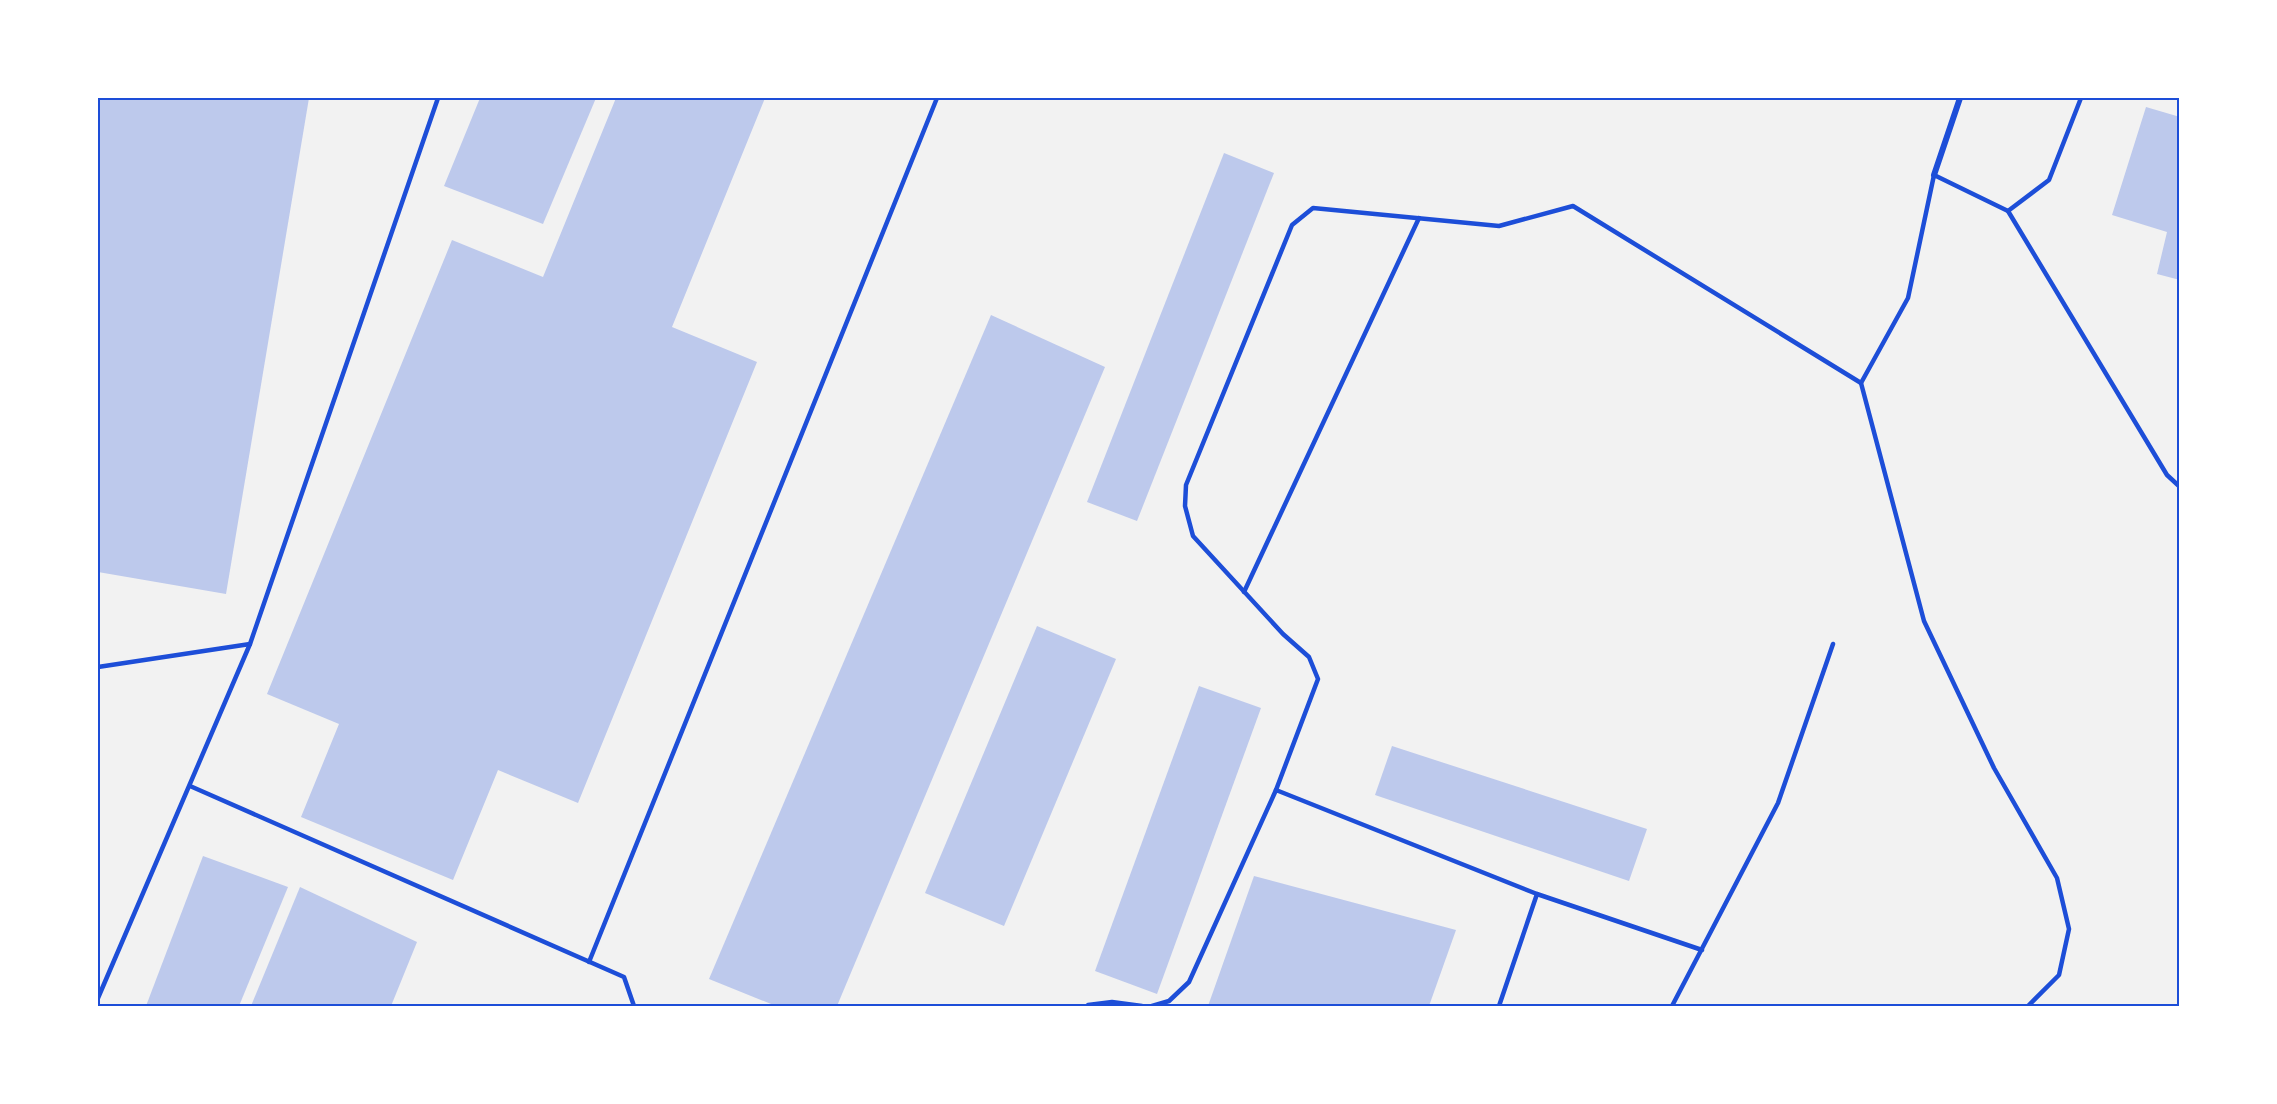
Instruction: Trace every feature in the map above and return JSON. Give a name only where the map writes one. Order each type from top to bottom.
[{"type":"street","points":[[1934,175],[1960,98]]},
{"type":"lane","points":[[98,998],[250,644],[438,98]]},
{"type":"lane","points":[[589,962],[937,98]]},
{"type":"lane","points":[[2008,211],[2049,180],[2081,98]]},
{"type":"lane","points":[[1861,383],[1908,298],[1934,175],[2008,211],[2167,475],[2180,487]]},
{"type":"lane","points":[[1152,1006],[1169,1001],[1189,982],[1276,790],[1318,679],[1309,657],[1283,634],[1193,536],[1185,506],[1186,485],[1292,225],[1313,208],[1499,226],[1573,206],[1861,383],[1924,621],[1994,768],[2057,878],[2069,929],[2059,975],[2028,1006]]},
{"type":"lane","points":[[1244,592],[1419,218]]},
{"type":"lane","points":[[98,668],[250,644]]},
{"type":"lane","points":[[1672,1006],[1778,803],[1833,644]]},
{"type":"lane","points":[[190,786],[624,977],[634,1006]]},
{"type":"lane","points":[[1276,790],[1537,894],[1701,950]]},
{"type":"lane","points":[[1499,1006],[1537,894]]},
{"type":"lane","points":[[1087,1006],[1112,1002],[1142,1006]]},
{"type":"building","points":[[98,98],[309,98],[226,594],[98,572]]},
{"type":"building","points":[[480,98],[596,98],[543,224],[444,186]]},
{"type":"building","points":[[616,98],[765,98],[672,327],[757,362],[578,803],[498,770],[453,880],[301,817],[339,724],[267,694],[452,240],[543,277]]},
{"type":"building","points":[[2146,107],[2180,117],[2180,280],[2157,274],[2167,232],[2112,215]]},
{"type":"building","points":[[1224,153],[1274,173],[1137,521],[1087,502]]},
{"type":"building","points":[[991,315],[1105,367],[837,1006],[776,1006],[709,979]]},
{"type":"building","points":[[1037,626],[1116,659],[1004,926],[925,893]]},
{"type":"building","points":[[1199,686],[1261,708],[1157,994],[1095,971]]},
{"type":"building","points":[[1392,746],[1647,829],[1629,881],[1375,795]]},
{"type":"building","points":[[203,856],[288,887],[239,1006],[146,1006]]},
{"type":"building","points":[[1254,876],[1456,930],[1429,1006],[1208,1006]]},
{"type":"building","points":[[300,887],[417,942],[391,1006],[251,1006]]}]
